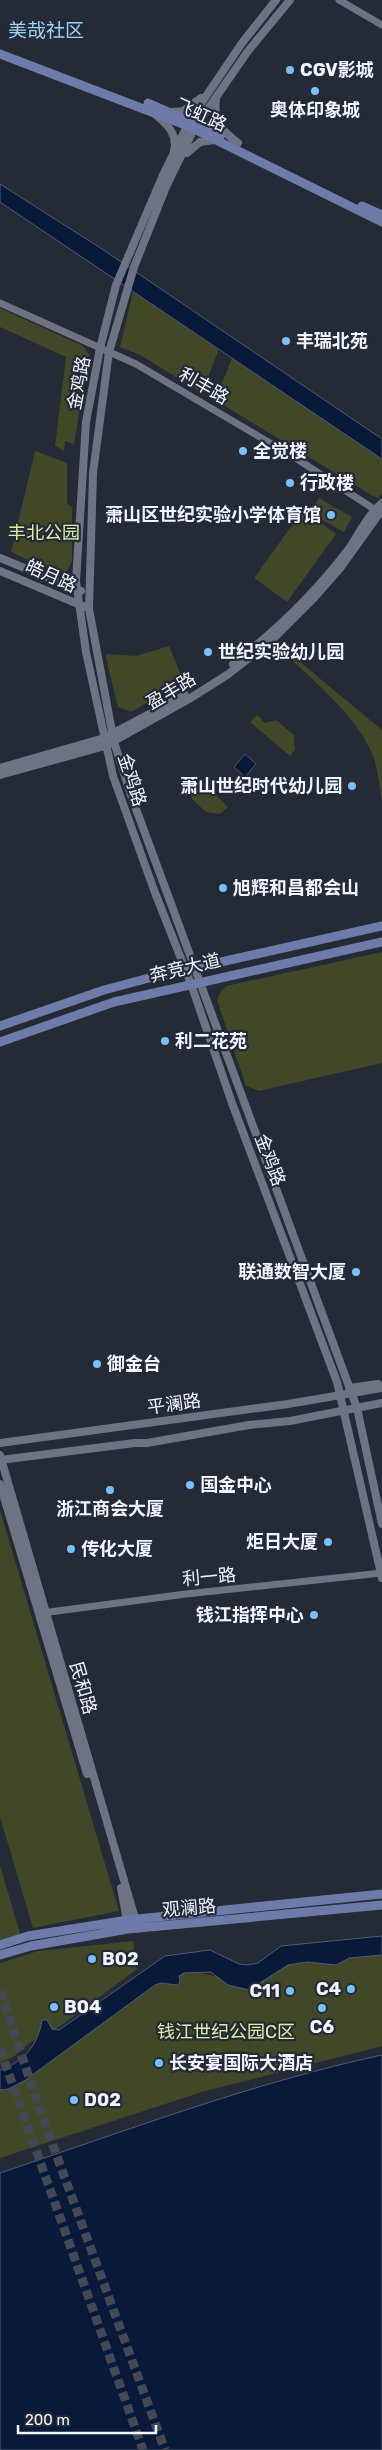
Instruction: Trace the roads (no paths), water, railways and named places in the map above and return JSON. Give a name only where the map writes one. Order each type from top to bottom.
[{"type":"main road","name":"金鸡路","points":[[276,0],[242,42],[210,90],[193,125],[134,267],[126,293],[109,352],[93,473],[90,594],[85,608],[86,652],[104,742],[113,776],[154,890],[186,970],[195,982],[357,1408],[382,1524]]},
{"type":"main road","name":"金鸡路","points":[[290,0],[248,51],[216,98],[193,125],[172,157],[124,262],[116,285],[100,348],[86,422],[76,581],[85,608],[113,738],[132,798],[195,968],[195,982],[232,1103],[340,1394],[382,1575]]},
{"type":"main road","name":"飞虹路","points":[[0,48],[172,112],[219,140],[382,222]]},
{"type":"main road","name":"飞虹路","points":[[0,54],[153,112],[193,125],[238,144],[382,215]]},
{"type":"main road","points":[[172,112],[189,108],[210,90]]},
{"type":"main road","points":[[216,98],[215,119],[218,126],[238,144]]},
{"type":"main road","points":[[153,112],[172,131],[175,146],[172,157]]},
{"type":"main road","points":[[176,167],[194,145],[208,140],[219,140]]},
{"type":"main road","name":"盈丰路","points":[[0,775],[104,742],[197,694],[270,642],[341,567],[380,512],[382,504]]},
{"type":"main road","name":"皓月路","points":[[0,558],[90,594]]},
{"type":"main road","name":"皓月路","points":[[0,571],[85,608]]},
{"type":"main road","name":"盈丰路","points":[[0,768],[104,742]]},
{"type":"main road","name":"奔竞大道","points":[[0,1026],[104,990],[382,926]]},
{"type":"main road","name":"奔竞大道","points":[[0,1042],[114,1002],[195,982],[382,942]]},
{"type":"main road","points":[[350,1391],[382,1383]]},
{"type":"main road","points":[[350,1391],[382,1388]]},
{"type":"main road","name":"平澜路","points":[[0,1442],[279,1405],[350,1391]]},
{"type":"main road","name":"平澜路","points":[[0,1458],[147,1443],[382,1403]]},
{"type":"main road","name":"民和路","points":[[0,1458],[42,1613],[133,1925]]},
{"type":"main road","name":"民和路","points":[[0,1484],[42,1613]]},
{"type":"main road","name":"观澜路","points":[[0,1944],[28,1936],[382,1894]]},
{"type":"main road","name":"观澜路","points":[[0,1955],[25,1947],[133,1925],[382,1904]]},
{"type":"street","points":[[339,0],[382,25]]},
{"type":"street","name":"利丰路","points":[[0,303],[136,364],[289,454],[380,512]]},
{"type":"street","name":"利一路","points":[[42,1613],[186,1594],[382,1575]]},
{"type":"water","points":[[0,184],[102,249],[382,439],[382,459],[0,202]]},
{"type":"water","points":[[245,754],[256,764],[245,777],[234,767]]},
{"type":"water","points":[[382,1936],[382,1955],[349,1958],[336,1965],[307,1962],[288,1965],[249,1990],[228,1985],[211,1972],[184,1973],[179,1976],[180,1983],[177,1985],[161,1983],[155,1985],[24,2081],[8,2089],[0,2090],[0,2070],[9,2067],[23,2057],[33,2045],[42,2020],[47,2020],[52,2029],[59,2030],[165,1956],[210,1950],[239,1964],[248,1965],[258,1963],[281,1946]]},
{"type":"water","points":[[382,2055],[382,2450],[0,2450],[0,2173],[285,2079]]},
{"type":"tunnel","points":[[0,1991],[41,2113],[165,2450]]},
{"type":"tunnel","points":[[0,2049],[143,2450]]},
{"type":"place","name":"CGV影城","points":[[290,70]]},
{"type":"place","name":"奥体印象城","points":[[315,91]]},
{"type":"place","name":"丰瑞北苑","points":[[286,341]]},
{"type":"place","name":"全觉楼","points":[[243,451]]},
{"type":"place","name":"行政楼","points":[[290,483]]},
{"type":"place","name":"萧山区世纪实验小学体育馆","points":[[331,515]]},
{"type":"place","name":"世纪实验幼儿园","points":[[208,652]]},
{"type":"place","name":"萧山世纪时代幼儿园","points":[[352,786]]},
{"type":"place","name":"旭辉和昌都会山","points":[[223,888]]},
{"type":"place","name":"利二花苑","points":[[165,1041]]},
{"type":"place","name":"联通数智大厦","points":[[356,1272]]},
{"type":"place","name":"御金台","points":[[97,1364]]},
{"type":"place","name":"国金中心","points":[[190,1485]]},
{"type":"place","name":"浙江商会大厦","points":[[110,1490]]},
{"type":"place","name":"炬日大厦","points":[[328,1542]]},
{"type":"place","name":"传化大厦","points":[[71,1549]]},
{"type":"place","name":"钱江指挥中心","points":[[314,1615]]},
{"type":"place","name":"B02","points":[[92,1959]]},
{"type":"place","name":"C4","points":[[351,1989]]},
{"type":"place","name":"C11","points":[[290,1991]]},
{"type":"place","name":"B04","points":[[54,2007]]},
{"type":"place","name":"C6","points":[[322,2008]]},
{"type":"place","name":"长安宴国际大酒店","points":[[159,2063]]},
{"type":"place","name":"D02","points":[[74,2100]]},
{"type":"district","name":"美哉社区","points":[[46,30]]},
{"type":"park label","name":"丰北公园","points":[[44,533]]},
{"type":"park label","name":"钱江世纪公园C区","points":[[226,2032]]}]
